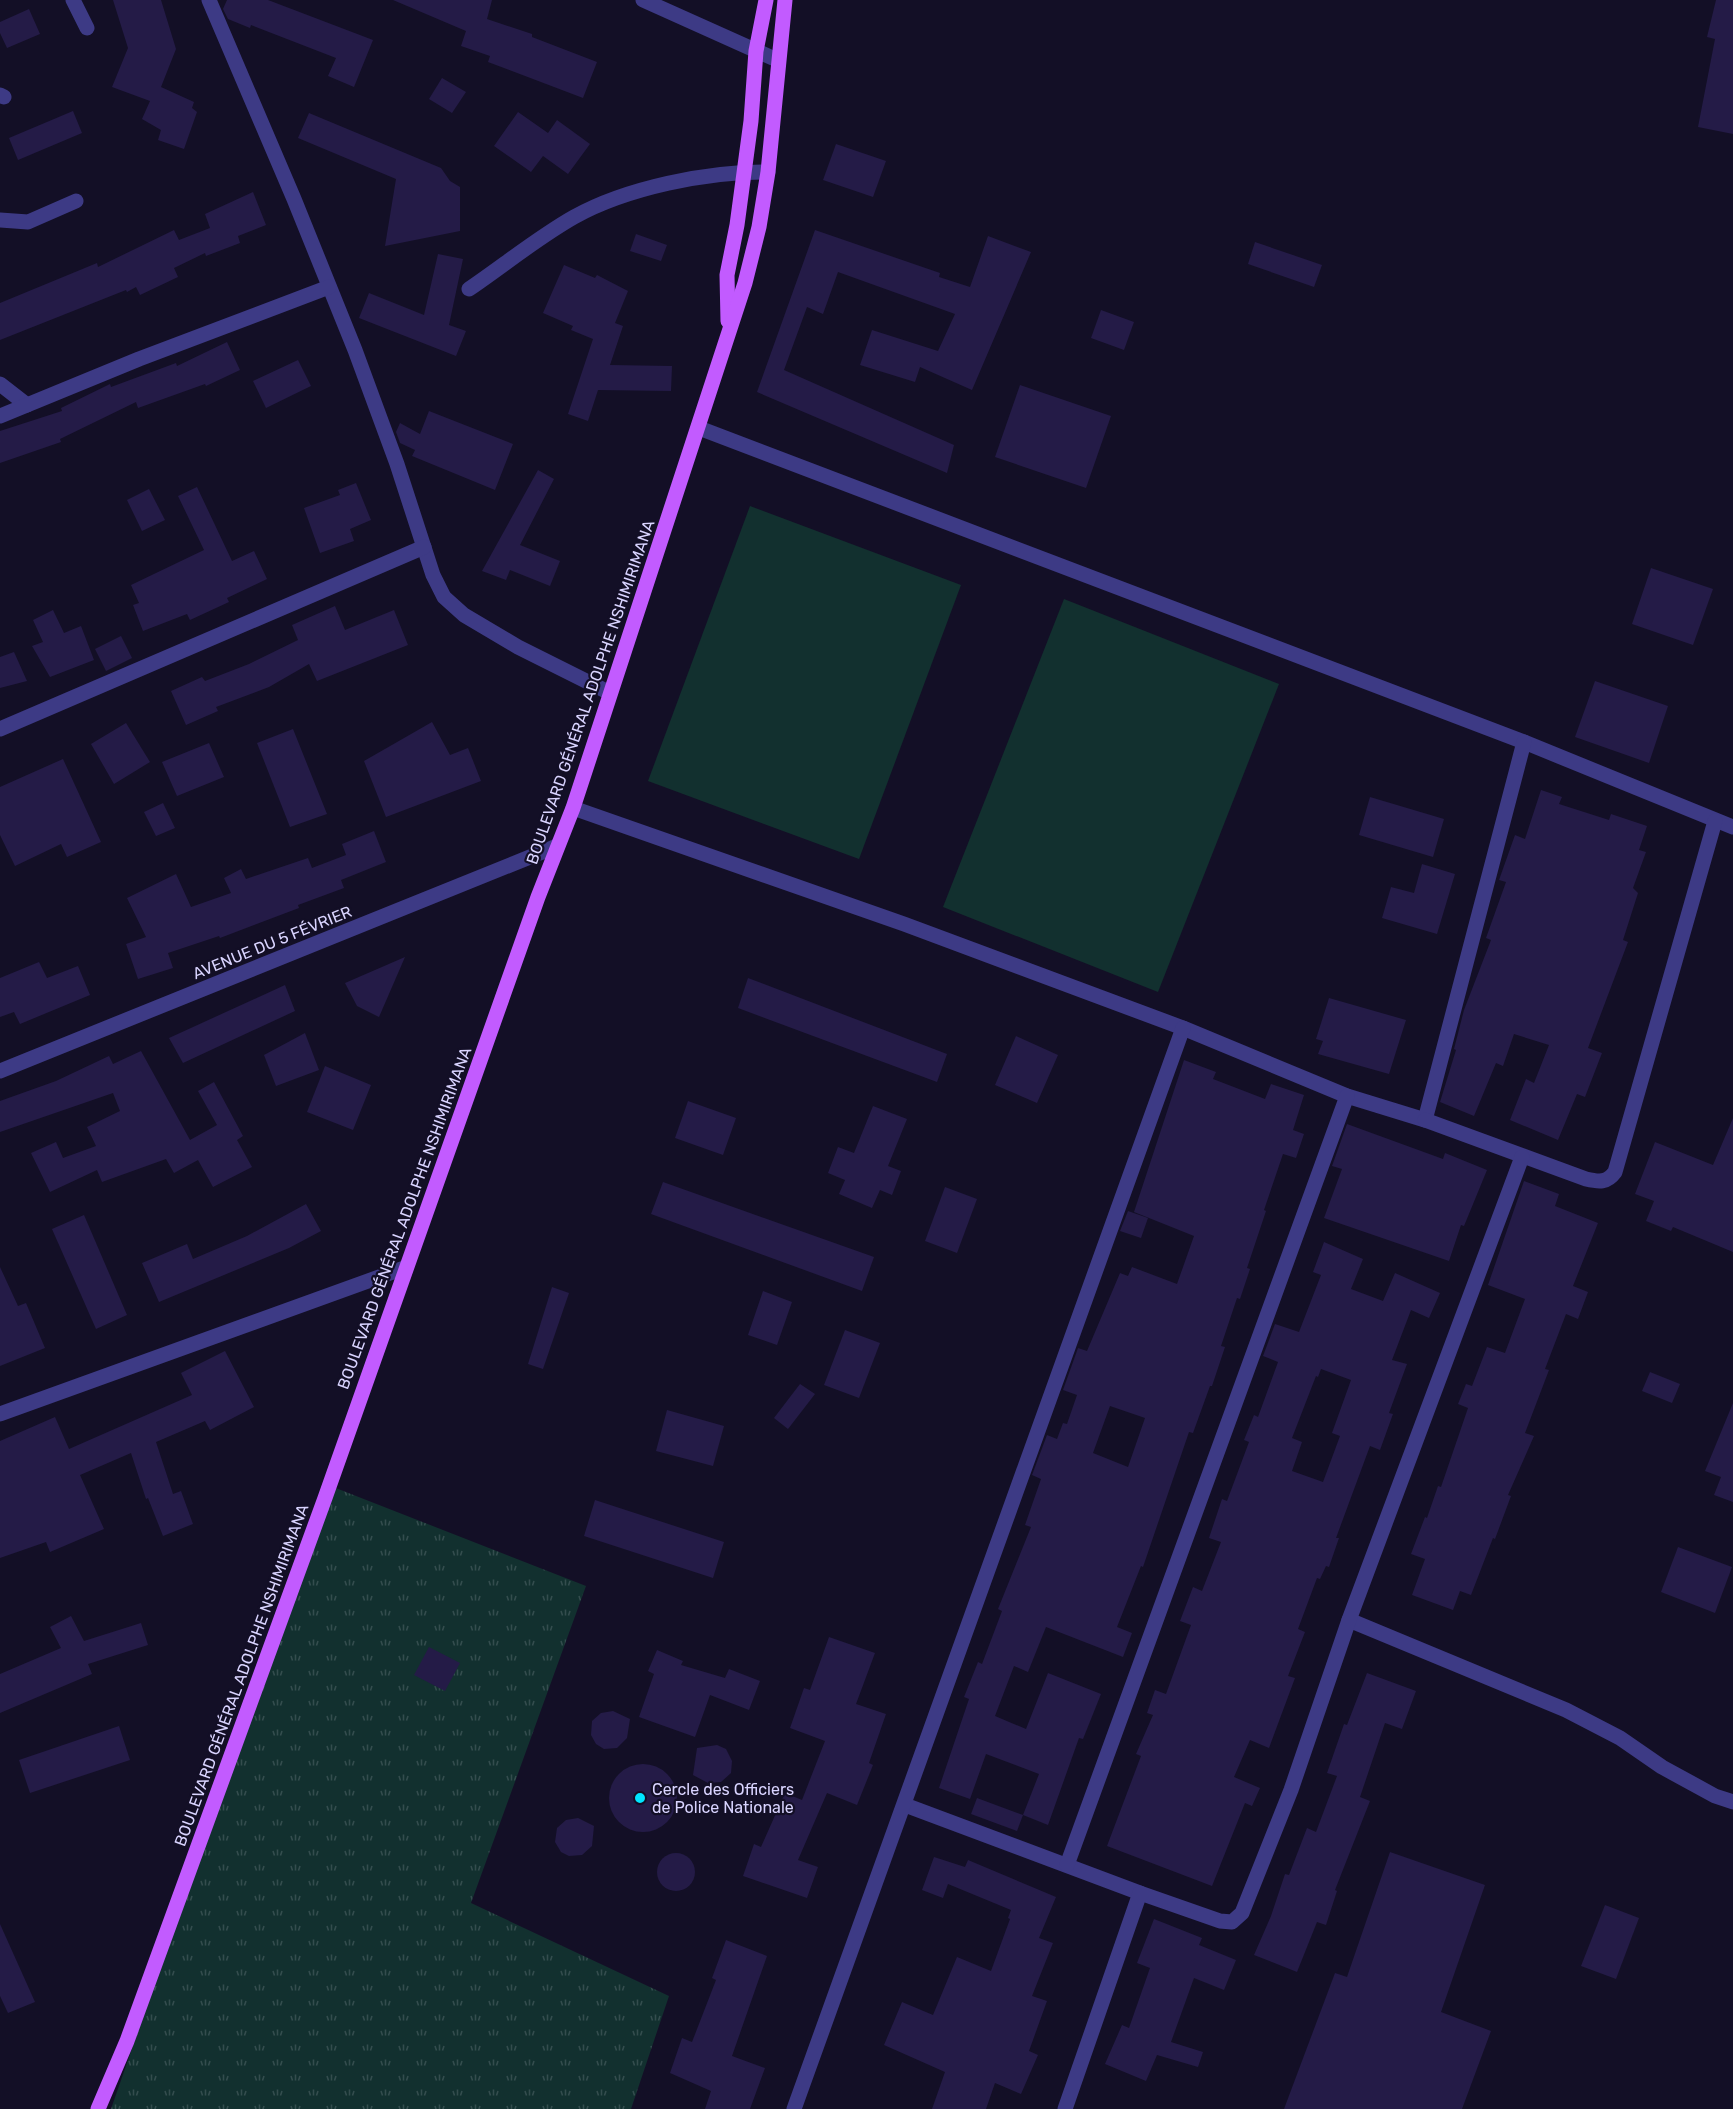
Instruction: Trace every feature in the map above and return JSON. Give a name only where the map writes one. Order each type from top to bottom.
[{"type":"main road","name":"BOULEVARD GÉNÉRAL ADOLPHE NSHIMIRIMANA","points":[[728,333],[727,275],[745,172],[756,51],[766,0]]},
{"type":"main road","name":"BOULEVARD GÉNÉRAL ADOLPHE NSHIMIRIMANA","points":[[98,2109],[127,2041],[325,1498],[404,1268],[557,846],[573,808],[699,428],[745,283],[759,227],[768,172],[777,60],[785,0]]},
{"type":"street","points":[[73,0],[87,28]]},
{"type":"street","points":[[209,0],[329,287],[397,464],[424,547],[444,597],[464,615],[518,647],[610,693]]},
{"type":"street","points":[[643,0],[777,60]]},
{"type":"street","points":[[469,290],[574,217],[634,190],[745,172],[768,172]]},
{"type":"street","points":[[0,220],[28,222],[76,201]]},
{"type":"street","points":[[0,416],[139,359],[329,287]]},
{"type":"street","points":[[0,384],[27,405]]},
{"type":"street","points":[[699,428],[1524,742],[1733,827]]},
{"type":"street","points":[[0,729],[424,547]]},
{"type":"street","points":[[1425,1120],[1524,742]]},
{"type":"street","points":[[573,808],[904,924],[1183,1028],[1347,1096],[1425,1120],[1522,1157],[1600,1182],[1610,1179],[1615,1172],[1715,821]]},
{"type":"street","name":"AVENUE DU 5 FÉVRIER","points":[[0,1071],[557,846]]},
{"type":"street","points":[[794,2109],[1183,1028]]},
{"type":"street","points":[[1067,1865],[1347,1096]]},
{"type":"street","points":[[905,1804],[1220,1921],[1232,1922],[1242,1913],[1291,1790],[1349,1620],[1522,1157]]},
{"type":"street","points":[[0,1414],[404,1268]]},
{"type":"street","points":[[1349,1620],[1566,1710],[1620,1738],[1662,1767],[1706,1791],[1733,1802]]},
{"type":"street","points":[[1065,2109],[1140,1893]]},
{"type":"green space","points":[[750,506],[961,585],[859,859],[648,781]]},
{"type":"green space","points":[[1064,599],[1279,684],[1158,992],[943,907]]},
{"type":"green space","points":[[328,1485],[586,1586],[471,1903],[669,1996],[631,2109],[111,2109]]},
{"type":"building","points":[[113,0],[161,0],[176,49],[161,87],[194,102],[192,108],[197,112],[184,149],[158,140],[161,130],[142,119],[150,101],[112,87],[128,48]]},
{"type":"building","points":[[227,0],[268,0],[373,40],[354,87],[328,76],[336,58],[251,25],[250,28],[228,19],[223,9]]},
{"type":"building","points":[[393,0],[492,0],[487,19],[532,34],[532,37],[597,62],[583,98],[488,62],[490,56],[461,46],[466,31]]},
{"type":"building","points":[[1716,0],[1733,0],[1733,134],[1698,127],[1715,39],[1707,37]]},
{"type":"building","points":[[29,9],[40,34],[7,48],[0,33],[0,22]]},
{"type":"building","points":[[442,78],[466,92],[452,113],[429,99]]},
{"type":"building","points":[[73,111],[82,133],[18,160],[9,138]]},
{"type":"building","points":[[518,112],[548,133],[557,120],[590,144],[568,174],[543,156],[531,172],[494,146]]},
{"type":"building","points":[[309,113],[441,168],[450,181],[460,187],[460,231],[385,246],[396,179],[298,138]]},
{"type":"building","points":[[836,144],[886,161],[873,197],[823,180]]},
{"type":"building","points":[[253,192],[266,225],[238,236],[240,243],[206,256],[205,253],[174,268],[178,277],[140,295],[136,287],[127,292],[126,290],[0,340],[0,303],[97,263],[98,267],[174,230],[179,240],[210,228],[205,214]]},
{"type":"building","points":[[815,230],[940,273],[939,277],[970,287],[988,236],[1031,252],[972,390],[920,367],[915,382],[860,365],[872,330],[938,351],[955,314],[838,272],[823,314],[807,307],[784,370],[954,445],[947,473],[757,392]]},
{"type":"building","points":[[636,234],[667,245],[661,261],[630,251]]},
{"type":"building","points":[[1255,242],[1322,265],[1314,287],[1248,264]]},
{"type":"building","points":[[438,254],[463,259],[449,325],[466,331],[456,356],[359,318],[369,293],[424,315]]},
{"type":"building","points":[[564,265],[595,278],[597,275],[628,291],[615,323],[623,326],[610,365],[672,366],[671,391],[598,390],[588,421],[568,414],[593,339],[571,330],[573,326],[543,313]]},
{"type":"building","points":[[1101,310],[1134,322],[1124,350],[1091,338]]},
{"type":"building","points":[[227,342],[240,370],[206,386],[205,384],[138,408],[136,402],[60,439],[61,442],[0,463],[0,431],[62,411],[61,408],[110,384],[111,387],[176,363],[177,366]]},
{"type":"building","points":[[298,360],[311,386],[266,408],[253,381]]},
{"type":"building","points":[[1020,385],[1111,416],[1086,488],[995,457]]},
{"type":"building","points":[[429,411],[513,444],[495,490],[412,456],[415,450],[400,443],[396,432],[400,423],[420,434]]},
{"type":"building","points":[[538,470],[554,479],[520,545],[560,561],[550,586],[510,570],[506,580],[482,571]]},
{"type":"building","points":[[356,483],[371,520],[350,529],[354,541],[320,553],[304,508],[340,495],[338,490]]},
{"type":"building","points":[[197,487],[232,561],[254,551],[267,579],[227,598],[229,602],[190,620],[187,614],[143,631],[133,605],[139,603],[131,585],[204,550],[178,496]]},
{"type":"building","points":[[149,489],[165,520],[142,531],[127,500]]},
{"type":"building","points":[[1651,568],[1713,589],[1693,645],[1632,624]]},
{"type":"building","points":[[335,606],[345,630],[394,610],[408,645],[317,681],[309,664],[269,687],[216,707],[218,711],[186,725],[171,691],[202,677],[205,681],[249,664],[298,640],[292,625]]},
{"type":"building","points":[[53,610],[64,633],[81,626],[94,660],[50,677],[32,646],[43,642],[33,620]]},
{"type":"building","points":[[121,636],[132,658],[106,671],[95,649]]},
{"type":"building","points":[[14,652],[27,681],[0,688],[0,657]]},
{"type":"building","points":[[1595,681],[1668,706],[1649,763],[1575,737]]},
{"type":"building","points":[[432,722],[450,755],[468,748],[481,781],[386,817],[364,761]]},
{"type":"building","points":[[126,723],[150,762],[114,784],[91,744]]},
{"type":"building","points":[[293,729],[327,814],[290,827],[257,743]]},
{"type":"building","points":[[209,743],[224,777],[177,796],[162,762]]},
{"type":"building","points":[[63,759],[101,842],[67,857],[61,844],[15,866],[0,835],[0,787]]},
{"type":"building","points":[[1541,790],[1562,797],[1559,804],[1609,820],[1611,814],[1647,826],[1639,850],[1646,852],[1633,888],[1638,893],[1623,940],[1628,942],[1588,1048],[1602,1053],[1585,1097],[1577,1094],[1558,1140],[1510,1120],[1526,1079],[1534,1083],[1549,1045],[1514,1034],[1503,1066],[1496,1063],[1474,1116],[1440,1102],[1456,1050],[1454,1049],[1464,1010],[1491,940],[1486,938],[1506,882],[1499,880],[1515,835],[1525,839]]},
{"type":"building","points":[[1370,797],[1444,819],[1433,857],[1359,835]]},
{"type":"building","points":[[163,803],[175,828],[156,836],[144,812]]},
{"type":"building","points":[[374,831],[386,862],[341,880],[344,888],[298,905],[299,908],[220,938],[219,936],[168,953],[173,968],[138,979],[126,944],[146,937],[127,898],[176,874],[191,907],[231,893],[224,878],[241,869],[246,879],[308,858],[312,868],[346,855],[342,844]]},
{"type":"building","points":[[1422,864],[1455,874],[1437,934],[1382,918],[1391,887],[1414,893]]},
{"type":"building","points":[[405,957],[379,1017],[357,1006],[345,983]]},
{"type":"building","points":[[39,962],[47,978],[78,966],[90,995],[20,1024],[14,1012],[0,1017],[0,978]]},
{"type":"building","points":[[748,978],[947,1054],[937,1082],[738,1008]]},
{"type":"building","points":[[285,985],[295,1011],[183,1063],[169,1038]]},
{"type":"building","points":[[1329,998],[1406,1020],[1389,1074],[1318,1054],[1323,1041],[1316,1039]]},
{"type":"building","points":[[305,1033],[319,1070],[276,1086],[264,1055]]},
{"type":"building","points":[[1016,1036],[1058,1055],[1037,1103],[995,1085]]},
{"type":"building","points":[[141,1051],[190,1140],[217,1125],[198,1091],[214,1082],[243,1136],[237,1140],[252,1167],[213,1187],[198,1160],[174,1173],[166,1159],[102,1182],[97,1170],[50,1192],[31,1153],[56,1142],[63,1158],[96,1146],[87,1127],[120,1111],[113,1093],[0,1132],[0,1101],[56,1081],[109,1056],[113,1064]]},
{"type":"building","points":[[1184,1060],[1216,1072],[1213,1079],[1265,1099],[1271,1084],[1304,1095],[1293,1130],[1304,1134],[1296,1158],[1283,1154],[1247,1268],[1250,1269],[1240,1299],[1237,1298],[1221,1346],[1225,1347],[1212,1386],[1210,1386],[1193,1433],[1189,1432],[1143,1567],[1141,1566],[1117,1627],[1132,1633],[1123,1657],[1046,1627],[1028,1672],[1014,1666],[995,1716],[1026,1729],[1048,1673],[1101,1694],[1083,1739],[1079,1738],[1048,1825],[1023,1815],[1039,1774],[986,1754],[970,1799],[939,1788],[969,1699],[964,1697],[978,1662],[982,1664],[1002,1611],[998,1609],[1031,1527],[1025,1525],[1041,1479],[1032,1475],[1047,1435],[1057,1439],[1063,1423],[1067,1424],[1077,1395],[1063,1390],[1078,1348],[1087,1351],[1120,1273],[1128,1276],[1132,1267],[1177,1284],[1194,1236],[1134,1212]],"holes":[[[1110,1406],[1145,1418],[1128,1467],[1093,1453]]]},
{"type":"building","points":[[325,1066],[371,1085],[353,1130],[307,1112]]},
{"type":"building","points":[[688,1101],[736,1118],[723,1155],[675,1138]]},
{"type":"building","points":[[873,1106],[907,1119],[888,1166],[901,1171],[892,1195],[880,1190],[872,1208],[839,1194],[845,1180],[828,1173],[838,1147],[854,1153]]},
{"type":"building","points":[[1733,1118],[1733,1252],[1673,1227],[1671,1231],[1646,1221],[1654,1201],[1635,1194],[1655,1142],[1713,1165]]},
{"type":"building","points":[[1347,1124],[1443,1159],[1445,1153],[1487,1170],[1464,1226],[1461,1225],[1449,1261],[1324,1218],[1342,1169],[1332,1166]]},
{"type":"building","points":[[1524,1181],[1559,1194],[1555,1206],[1598,1223],[1573,1286],[1588,1292],[1578,1319],[1566,1314],[1545,1369],[1549,1370],[1525,1433],[1534,1436],[1508,1495],[1511,1496],[1495,1539],[1493,1538],[1471,1595],[1460,1591],[1453,1610],[1412,1595],[1425,1559],[1411,1554],[1438,1486],[1441,1487],[1468,1408],[1458,1404],[1466,1384],[1472,1386],[1487,1347],[1505,1353],[1525,1299],[1488,1285]]},
{"type":"building","points":[[663,1182],[874,1257],[862,1291],[651,1214]]},
{"type":"building","points":[[945,1187],[977,1199],[957,1253],[925,1241]]},
{"type":"building","points":[[306,1204],[321,1231],[289,1248],[159,1302],[142,1263],[187,1244],[193,1259],[247,1236]]},
{"type":"building","points":[[1128,1211],[1148,1218],[1141,1238],[1120,1231]]},
{"type":"building","points":[[84,1215],[127,1315],[96,1329],[52,1229]]},
{"type":"building","points":[[1324,1242],[1363,1259],[1351,1289],[1383,1301],[1395,1273],[1440,1293],[1429,1318],[1411,1310],[1392,1360],[1407,1364],[1389,1413],[1393,1414],[1380,1450],[1370,1446],[1336,1538],[1339,1538],[1329,1567],[1326,1566],[1320,1579],[1317,1578],[1298,1629],[1305,1632],[1288,1676],[1295,1678],[1269,1748],[1250,1740],[1234,1777],[1260,1788],[1252,1806],[1245,1803],[1212,1886],[1107,1846],[1141,1756],[1136,1754],[1153,1715],[1147,1713],[1155,1690],[1166,1694],[1191,1625],[1180,1621],[1193,1587],[1202,1591],[1221,1542],[1209,1538],[1222,1499],[1227,1501],[1249,1442],[1244,1440],[1254,1415],[1258,1417],[1278,1362],[1263,1356],[1275,1324],[1299,1332],[1321,1275],[1313,1272]],"holes":[[[1321,1369],[1351,1380],[1332,1433],[1340,1436],[1323,1482],[1292,1471],[1302,1442],[1292,1438],[1316,1376],[1318,1377]]]},
{"type":"building","points":[[0,1267],[18,1306],[26,1303],[45,1348],[0,1366]]},
{"type":"building","points":[[552,1287],[569,1293],[543,1369],[528,1364]]},
{"type":"building","points":[[763,1291],[792,1302],[777,1345],[748,1335]]},
{"type":"building","points":[[845,1330],[880,1343],[859,1398],[824,1385]]},
{"type":"building","points":[[225,1351],[254,1407],[210,1430],[205,1421],[156,1442],[173,1494],[181,1491],[193,1524],[163,1536],[148,1498],[146,1499],[131,1453],[80,1475],[104,1529],[50,1552],[46,1542],[0,1558],[0,1441],[55,1417],[69,1449],[192,1395],[181,1373]]},
{"type":"building","points":[[1650,1372],[1680,1384],[1672,1403],[1642,1391]]},
{"type":"building","points":[[800,1384],[815,1394],[788,1429],[774,1418]]},
{"type":"building","points":[[1733,1403],[1733,1502],[1714,1495],[1721,1477],[1705,1471]]},
{"type":"building","points":[[667,1410],[724,1426],[713,1466],[656,1451]]},
{"type":"building","points":[[595,1500],[724,1542],[713,1578],[584,1536]]},
{"type":"building","points":[[1678,1547],[1732,1567],[1715,1613],[1661,1592]]},
{"type":"building","points":[[71,1616],[84,1641],[141,1623],[148,1645],[88,1664],[92,1674],[0,1713],[0,1674],[61,1648],[50,1627]]},
{"type":"building","points":[[829,1637],[875,1653],[856,1704],[886,1714],[869,1763],[873,1765],[857,1805],[827,1793],[798,1860],[818,1867],[807,1898],[743,1876],[754,1844],[761,1847],[785,1793],[802,1800],[825,1741],[790,1728],[804,1688],[810,1690]]},
{"type":"building","points":[[429,1647],[460,1663],[445,1691],[414,1675]]},
{"type":"building","points":[[657,1650],[683,1661],[681,1665],[725,1678],[729,1669],[760,1681],[749,1710],[710,1695],[695,1737],[639,1717],[654,1674],[648,1671]]},
{"type":"building","points":[[1367,1673],[1416,1691],[1402,1729],[1385,1723],[1360,1797],[1370,1801],[1335,1890],[1337,1891],[1326,1925],[1317,1922],[1297,1972],[1254,1955],[1271,1916],[1285,1874],[1289,1875],[1307,1828],[1316,1832],[1337,1776],[1327,1773],[1344,1724],[1347,1725]]},
{"type":"building","points":[[613,1711],[630,1719],[627,1738],[617,1748],[604,1749],[596,1744],[591,1735],[592,1721],[601,1713]]},
{"type":"building","points":[[119,1726],[130,1760],[30,1793],[19,1760]]},
{"type":"building","points":[[717,1745],[726,1749],[732,1761],[731,1773],[721,1782],[708,1783],[693,1775],[697,1748]]},
{"type":"building","points":[[643,1764],[656,1767],[667,1774],[674,1785],[677,1798],[674,1811],[667,1822],[656,1829],[643,1832],[630,1829],[619,1822],[612,1811],[609,1798],[612,1785],[619,1774],[630,1767]]},
{"type":"building","points":[[977,1798],[1023,1815],[1017,1831],[971,1814]]},
{"type":"building","points":[[578,1818],[594,1826],[592,1846],[582,1855],[569,1856],[561,1852],[555,1842],[557,1828],[566,1820]]},
{"type":"building","points":[[1390,1852],[1485,1885],[1441,2012],[1491,2031],[1462,2109],[1284,2109],[1335,1973],[1347,1977]]},
{"type":"building","points":[[676,1853],[689,1859],[695,1872],[689,1885],[676,1891],[663,1885],[657,1872],[663,1859]]},
{"type":"building","points":[[934,1857],[965,1867],[968,1860],[1056,1897],[1039,1938],[1053,1943],[1032,1996],[1047,2001],[1029,2051],[1038,2055],[1021,2094],[995,2083],[986,2109],[932,2109],[945,2072],[884,2045],[902,2002],[933,2015],[957,1957],[991,1971],[1010,1919],[1008,1918],[1011,1910],[948,1884],[943,1898],[922,1890]]},
{"type":"building","points":[[1605,1905],[1639,1918],[1616,1979],[1581,1966]]},
{"type":"building","points":[[1154,1919],[1202,1938],[1199,1945],[1236,1960],[1224,1990],[1194,1978],[1171,2042],[1203,2052],[1198,2067],[1157,2055],[1146,2081],[1105,2064],[1122,2025],[1129,2028],[1150,1968],[1137,1963]]},
{"type":"building","points":[[0,1924],[35,2002],[8,2013],[0,1996]]},
{"type":"building","points":[[726,1940],[767,1956],[732,2056],[765,2068],[750,2109],[705,2109],[711,2091],[670,2073],[682,2038],[692,2042],[716,1980],[712,1978]]},
{"type":"place","name":"Cercle des Officiers de Police Nationale","points":[[640,1798]]}]
